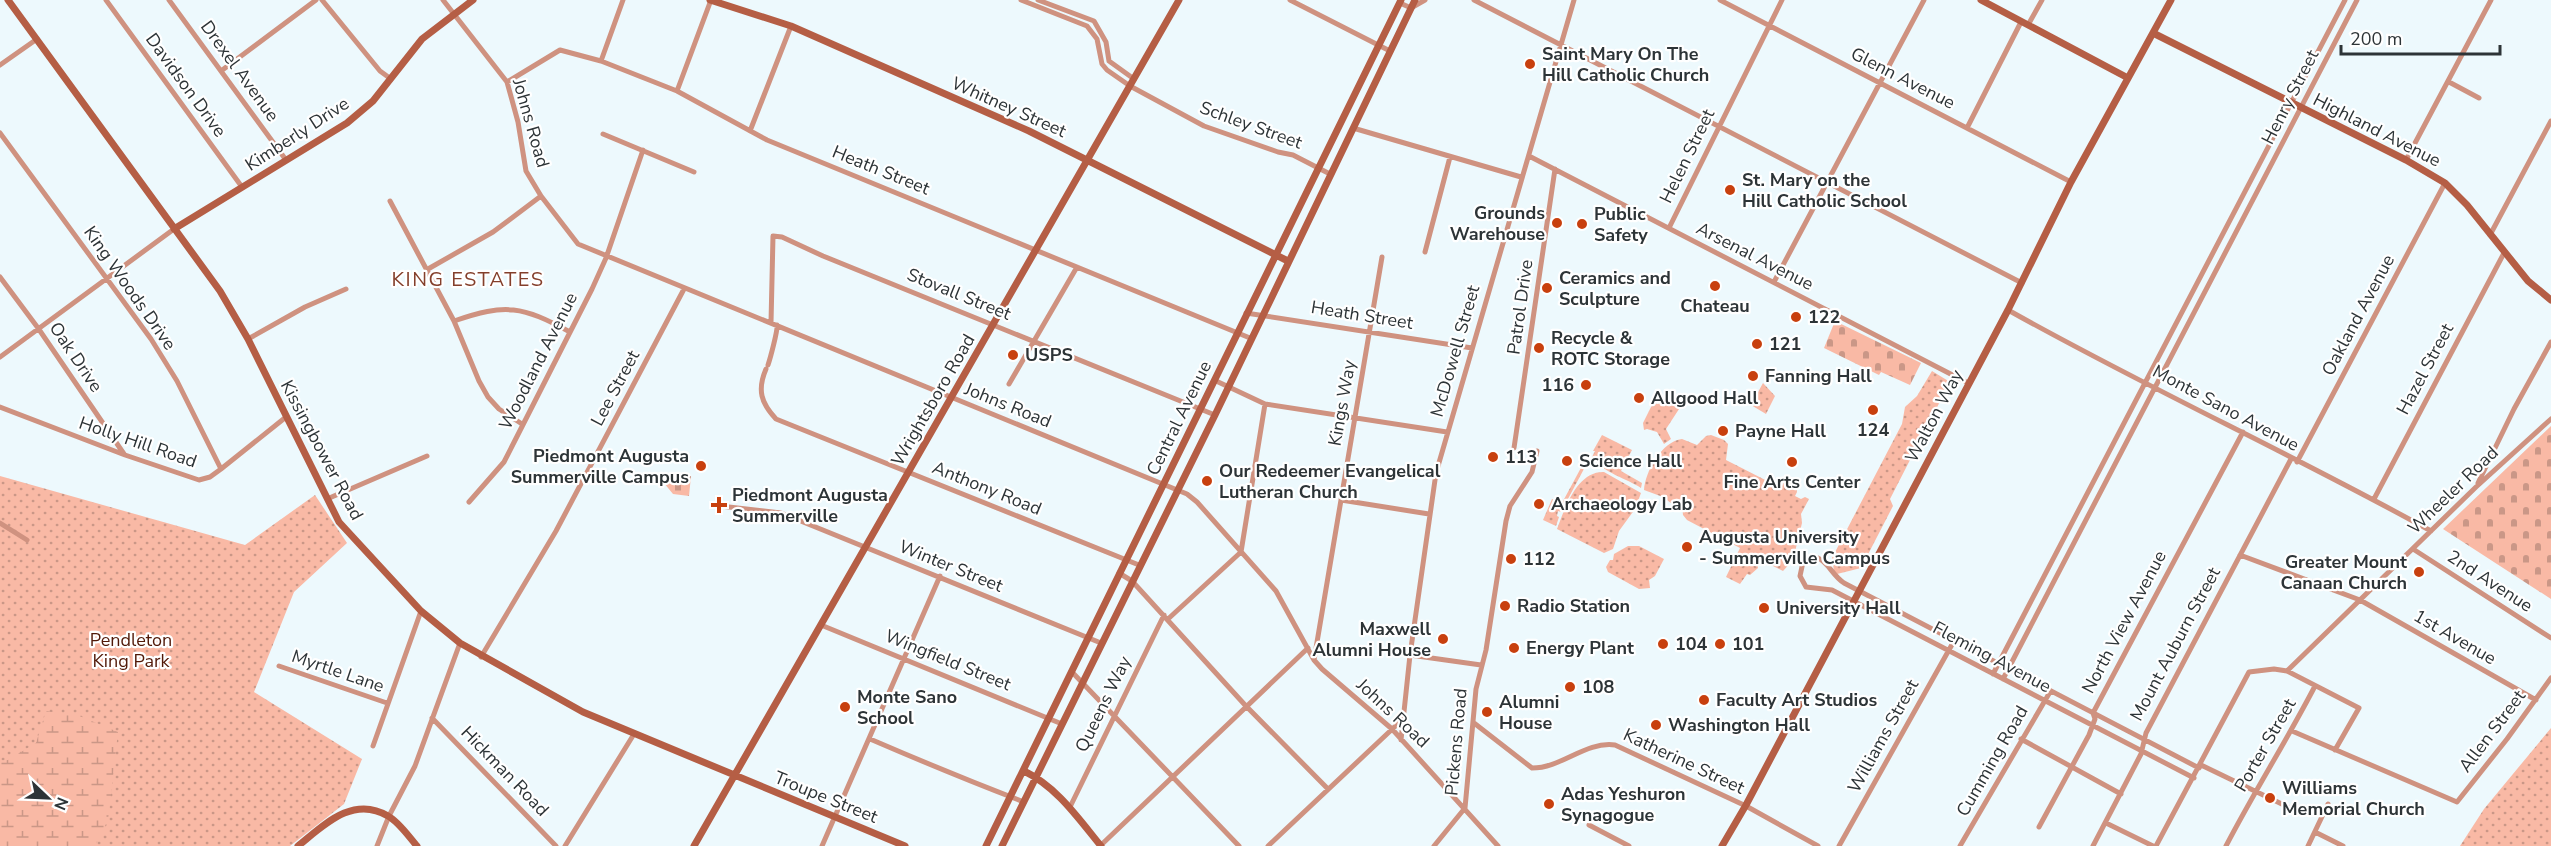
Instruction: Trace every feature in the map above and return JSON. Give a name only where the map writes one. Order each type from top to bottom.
[{"type":"main road","name":"Kissingbower Road","points":[[8,0],[220,291],[248,339],[339,522],[421,611],[460,644],[584,712],[735,776]]},
{"type":"main road","name":"Kimberly Drive","points":[[174,229],[347,123],[372,101],[422,39],[473,0]]},
{"type":"main road","name":"Whitney Street","points":[[710,0],[791,26],[1029,131],[1288,261]]},
{"type":"main road","name":"Wrightsboro Road","points":[[694,846],[1179,0]]},
{"type":"main road","name":"Central Avenue","points":[[1002,846],[1176,489],[1215,415],[1250,338],[1415,0]]},
{"type":"main road","points":[[1981,0],[2128,78]]},
{"type":"main road","name":"Walton Way","points":[[1722,846],[1746,806],[2008,310],[2071,182],[2170,0]]},
{"type":"main road","name":"Central Avenue","points":[[986,846],[1400,1]]},
{"type":"main road","name":"Highland Avenue","points":[[2153,33],[2406,160],[2445,183],[2467,205],[2528,281],[2551,300]]},
{"type":"main road","points":[[1024,771],[1037,777],[1070,807],[1100,846]]},
{"type":"main road","name":"Troupe Street","points":[[735,776],[905,846]]},
{"type":"main road","points":[[298,846],[339,813],[361,808],[389,816],[417,846]]},
{"type":"street","name":"Davidson Drive","points":[[106,0],[242,187]]},
{"type":"street","name":"Drexel Avenue","points":[[169,0],[286,160]]},
{"type":"street","points":[[221,71],[316,0]]},
{"type":"street","points":[[322,0],[380,71],[391,79]]},
{"type":"street","name":"Johns Road","points":[[443,0],[507,82],[518,122],[526,171],[541,196],[578,244],[606,258],[774,324],[951,399],[1187,494],[1197,502],[1276,591],[1314,660],[1392,729],[1498,846]]},
{"type":"street","points":[[601,61],[623,0]]},
{"type":"street","points":[[677,92],[710,0]]},
{"type":"street","points":[[1022,0],[1087,26],[1097,39],[1102,64],[1107,70],[1132,82]]},
{"type":"street","points":[[1038,0],[1094,21],[1106,42],[1109,61],[1132,82]]},
{"type":"street","points":[[1290,0],[1390,51]]},
{"type":"street","points":[[1411,8],[1425,0]]},
{"type":"street","points":[[1474,0],[2022,283]]},
{"type":"street","name":"McDowell Street","points":[[1401,740],[1410,656],[1436,473],[1574,0]]},
{"type":"street","name":"Glenn Avenue","points":[[1720,0],[2071,182]]},
{"type":"street","name":"Helen Street","points":[[1669,228],[1782,0]]},
{"type":"street","points":[[1774,282],[1924,0]]},
{"type":"street","points":[[1967,128],[2025,24],[2042,0]]},
{"type":"street","name":"Henry Street","points":[[1993,674],[2345,0]]},
{"type":"street","name":"Henry Street","points":[[2003,679],[2356,0]]},
{"type":"street","points":[[2406,160],[2491,0]]},
{"type":"street","name":"Central Avenue","points":[[1400,1],[1411,8]]},
{"type":"street","points":[[750,131],[791,26]]},
{"type":"street","points":[[0,65],[37,39]]},
{"type":"street","name":"Heath Street","points":[[507,82],[560,50],[601,61],[677,92],[767,140],[1250,338]]},
{"type":"street","name":"Schley Street","points":[[1132,82],[1204,126],[1293,155],[1330,174]]},
{"type":"street","points":[[2449,82],[2479,98]]},
{"type":"street","points":[[2490,235],[2551,121]]},
{"type":"street","points":[[1353,128],[1521,177]]},
{"type":"street","name":"King Woods Drive","points":[[0,133],[151,339],[177,381],[221,469]]},
{"type":"street","points":[[603,134],[694,172]]},
{"type":"street","name":"Woodland Avenue","points":[[469,502],[504,462],[570,332],[606,258],[643,150]]},
{"type":"street","name":"Arsenal Avenue","points":[[1529,156],[1968,383]]},
{"type":"street","points":[[1425,252],[1450,157]]},
{"type":"street","name":"Patrol Drive","points":[[1514,448],[1555,170]]},
{"type":"street","name":"Oakland Avenue","points":[[2297,462],[2445,183]]},
{"type":"street","points":[[428,269],[493,232],[541,196]]},
{"type":"street","points":[[390,201],[454,321],[478,381],[499,409],[522,424]]},
{"type":"street","points":[[2239,203],[2250,207]]},
{"type":"street","points":[[0,357],[174,229]]},
{"type":"street","name":"Stovall Street","points":[[774,324],[773,236],[782,237],[1215,415]]},
{"type":"street","points":[[2212,253],[2223,258]]},
{"type":"street","name":"Hazel Street","points":[[2374,499],[2504,253]]},
{"type":"street","name":"Kings Way","points":[[1314,660],[1382,257]]},
{"type":"street","points":[[1009,384],[1077,267]]},
{"type":"street","name":"Oak Drive","points":[[0,277],[125,455]]},
{"type":"street","points":[[248,339],[305,307],[346,289]]},
{"type":"street","name":"Lee Street","points":[[481,657],[556,531],[684,289]]},
{"type":"street","points":[[454,321],[493,309],[511,309],[540,316],[570,332]]},
{"type":"street","name":"Monte Sano Avenue","points":[[2008,310],[2078,349],[2156,387],[2291,459],[2374,499],[2432,531]]},
{"type":"street","points":[[2181,313],[2192,319]]},
{"type":"street","name":"Heath Street","points":[[1246,314],[1472,348]]},
{"type":"street","name":"Anthony Road","points":[[774,324],[778,330],[771,347],[760,390],[768,410],[776,419],[1139,565]]},
{"type":"street","points":[[2476,487],[2514,409],[2551,342]]},
{"type":"street","points":[[1214,381],[1265,404],[1447,432]]},
{"type":"street","points":[[1241,552],[1265,404]]},
{"type":"street","name":"Holly Hill Road","points":[[0,407],[125,455],[199,480],[210,477],[286,417]]},
{"type":"street","name":"Wheeler Road","points":[[2287,671],[2476,487],[2551,419]]},
{"type":"street","name":"North View Avenue","points":[[2038,827],[2073,767],[2093,726],[2096,719],[2093,712],[2243,432]]},
{"type":"street","points":[[1410,656],[1481,665],[1486,650],[1510,506],[1532,472],[1537,451]]},
{"type":"street","points":[[327,499],[427,456]]},
{"type":"street","name":"Mount Auburn Street","points":[[2093,846],[2141,752],[2143,738],[2291,459]]},
{"type":"street","points":[[2083,499],[2094,505]]},
{"type":"street","points":[[1341,500],[1429,514]]},
{"type":"street","name":"Winter Street","points":[[720,506],[776,512],[940,576],[1101,643]]},
{"type":"street","points":[[0,523],[27,540]]},
{"type":"street","name":"2nd Avenue","points":[[2413,549],[2551,638]]},
{"type":"street","name":"Queens Way","points":[[1070,807],[1114,715],[1166,617],[1241,552]]},
{"type":"street","name":"1st Avenue","points":[[2240,555],[2360,600],[2536,700]]},
{"type":"street","name":"Fleming Avenue","points":[[2194,778],[1832,590],[1806,586],[1800,576],[1803,562],[1818,558],[1825,561],[1836,578],[1859,591],[2050,692],[2292,809]]},
{"type":"street","points":[[2049,565],[2059,572]]},
{"type":"street","points":[[1119,573],[1132,581],[1245,705],[1328,789]]},
{"type":"street","points":[[822,846],[940,576]]},
{"type":"street","points":[[373,746],[421,611]]},
{"type":"street","name":"Fleming Avenue","points":[[1904,628],[1910,618]]},
{"type":"street","name":"Wingfield Street","points":[[821,625],[1062,724]]},
{"type":"street","name":"Williams Street","points":[[1839,846],[1954,641]]},
{"type":"street","points":[[377,846],[389,816],[415,766],[460,644]]},
{"type":"street","points":[[1100,846],[1245,705],[1308,648]]},
{"type":"street","name":"Pickens Road","points":[[1434,846],[1465,808],[1476,689],[1481,665]]},
{"type":"street","name":"Myrtle Lane","points":[[279,666],[387,704]]},
{"type":"street","points":[[2106,823],[2154,846],[2194,778],[2249,672],[2274,669],[2287,671]]},
{"type":"street","name":"Porter Street","points":[[2226,846],[2315,686],[2287,671]]},
{"type":"street","points":[[1072,672],[1239,846]]},
{"type":"street","name":"Allen Street","points":[[2335,750],[2457,802],[2551,678]]},
{"type":"street","points":[[2292,731],[2335,750],[2359,708],[2315,686]]},
{"type":"street","name":"Cumming Road","points":[[1960,846],[2050,692]]},
{"type":"street","name":"Hickman Road","points":[[432,718],[556,846]]},
{"type":"street","points":[[1268,846],[1404,718]]},
{"type":"street","name":"Katherine Street","points":[[1474,723],[1532,768],[1552,765],[1602,745],[1615,744],[1746,806],[1818,846]]},
{"type":"street","points":[[565,846],[634,734]]},
{"type":"street","points":[[870,739],[938,769],[1024,802]]},
{"type":"street","points":[[2021,739],[2121,794]]},
{"type":"street","points":[[2308,846],[2328,804]]},
{"type":"street","points":[[1589,825],[1629,846]]},
{"type":"street","points":[[2315,832],[2343,846]]},
{"type":"green space","points":[[1835,321],[1921,363],[1910,385],[1881,372],[1879,375],[1824,348]]},
{"type":"green space","points":[[1932,371],[1950,382],[1890,499],[1893,506],[1861,568],[1837,574],[1834,571],[1832,558],[1902,424],[1905,407],[1917,396]]},
{"type":"green space","points":[[1763,383],[1775,396],[1766,414],[1751,405]]},
{"type":"green space","points":[[1667,399],[1681,406],[1666,429],[1671,439],[1664,444],[1657,432],[1644,430],[1643,423],[1653,403],[1658,404]]},
{"type":"green space","points":[[2551,426],[2551,599],[2443,529]]},
{"type":"green space","points":[[1602,435],[1632,450],[1621,471],[1642,483],[1641,488],[1602,467],[1592,457]]},
{"type":"green space","points":[[1711,435],[1728,444],[1726,460],[1781,488],[1786,478],[1796,484],[1795,496],[1809,499],[1801,514],[1802,523],[1793,560],[1783,571],[1757,558],[1758,568],[1750,575],[1747,574],[1740,584],[1726,577],[1740,548],[1687,520],[1683,515],[1682,506],[1676,507],[1663,497],[1644,490],[1651,466],[1668,445],[1682,439],[1697,445],[1706,436]]},
{"type":"green space","points":[[1583,464],[1585,467],[1561,512],[1558,511],[1556,526],[1543,520],[1552,499],[1562,503]]},
{"type":"green space","points":[[1604,472],[1641,493],[1635,509],[1619,531],[1613,549],[1604,553],[1557,529],[1568,501],[1579,484],[1595,473]]},
{"type":"green space","name":"Pendleton King Park","points":[[0,476],[245,545],[315,495],[347,543],[294,592],[254,692],[362,759],[344,804],[290,846],[0,846]]},
{"type":"green space","points":[[691,476],[689,496],[673,494],[659,477]]},
{"type":"green space","points":[[1628,546],[1639,546],[1664,559],[1655,576],[1649,580],[1650,588],[1639,589],[1608,572],[1606,567],[1610,560],[1613,560],[1614,554]]},
{"type":"green space","points":[[46,711],[77,715],[118,732],[108,820],[95,846],[0,846],[0,761],[8,760],[36,743]]},
{"type":"green space","points":[[2551,728],[2551,846],[2460,846],[2484,809]]},
{"type":"place","name":"Saint Mary On The Hill Catholic Church","points":[[1530,64]]},
{"type":"place","name":"St. Mary on the Hill Catholic School","points":[[1730,190]]},
{"type":"place","name":"Grounds Warehouse","points":[[1557,223]]},
{"type":"place","name":"Public Safety","points":[[1582,224]]},
{"type":"place","name":"Chateau","points":[[1715,286]]},
{"type":"place","name":"Ceramics and Sculpture","points":[[1547,288]]},
{"type":"place","name":"122","points":[[1796,317]]},
{"type":"place","name":"121","points":[[1757,344]]},
{"type":"place","name":"Recycle & ROTC Storage","points":[[1539,348]]},
{"type":"place","name":"USPS","points":[[1013,355]]},
{"type":"place","name":"Fanning Hall","points":[[1753,376]]},
{"type":"place","name":"116","points":[[1586,385]]},
{"type":"place","name":"Allgood Hall","points":[[1639,398]]},
{"type":"place","name":"124","points":[[1873,410]]},
{"type":"place","name":"Payne Hall","points":[[1723,431]]},
{"type":"place","name":"113","points":[[1493,457]]},
{"type":"place","name":"Science Hall","points":[[1567,461]]},
{"type":"place","name":"Fine Arts Center","points":[[1792,462]]},
{"type":"place","name":"Piedmont Augusta Summerville Campus","points":[[701,466]]},
{"type":"place","name":"Our Redeemer Evangelical Lutheran Church","points":[[1207,481]]},
{"type":"place","name":"Archaeology Lab","points":[[1539,504]]},
{"type":"place","name":"Piedmont Augusta Summerville","points":[[719,505]]},
{"type":"place","name":"Augusta University - Summerville Campus","points":[[1687,547]]},
{"type":"place","name":"112","points":[[1511,559]]},
{"type":"place","name":"Greater Mount Canaan Church","points":[[2419,572]]},
{"type":"place","name":"Radio Station","points":[[1505,606]]},
{"type":"place","name":"University Hall","points":[[1764,608]]},
{"type":"place","name":"Maxwell Alumni House","points":[[1443,639]]},
{"type":"place","name":"104","points":[[1663,644]]},
{"type":"place","name":"101","points":[[1720,644]]},
{"type":"place","name":"Energy Plant","points":[[1514,648]]},
{"type":"place","name":"108","points":[[1570,687]]},
{"type":"place","name":"Faculty Art Studios","points":[[1704,700]]},
{"type":"place","name":"Monte Sano School","points":[[845,707]]},
{"type":"place","name":"Alumni House","points":[[1487,712]]},
{"type":"place","name":"Washington Hall","points":[[1656,725]]},
{"type":"place","name":"Williams Memorial Church","points":[[2270,798]]},
{"type":"place","name":"Adas Yeshuron Synagogue","points":[[1549,804]]},
{"type":"district","name":"KING ESTATES","points":[[468,279]]}]
